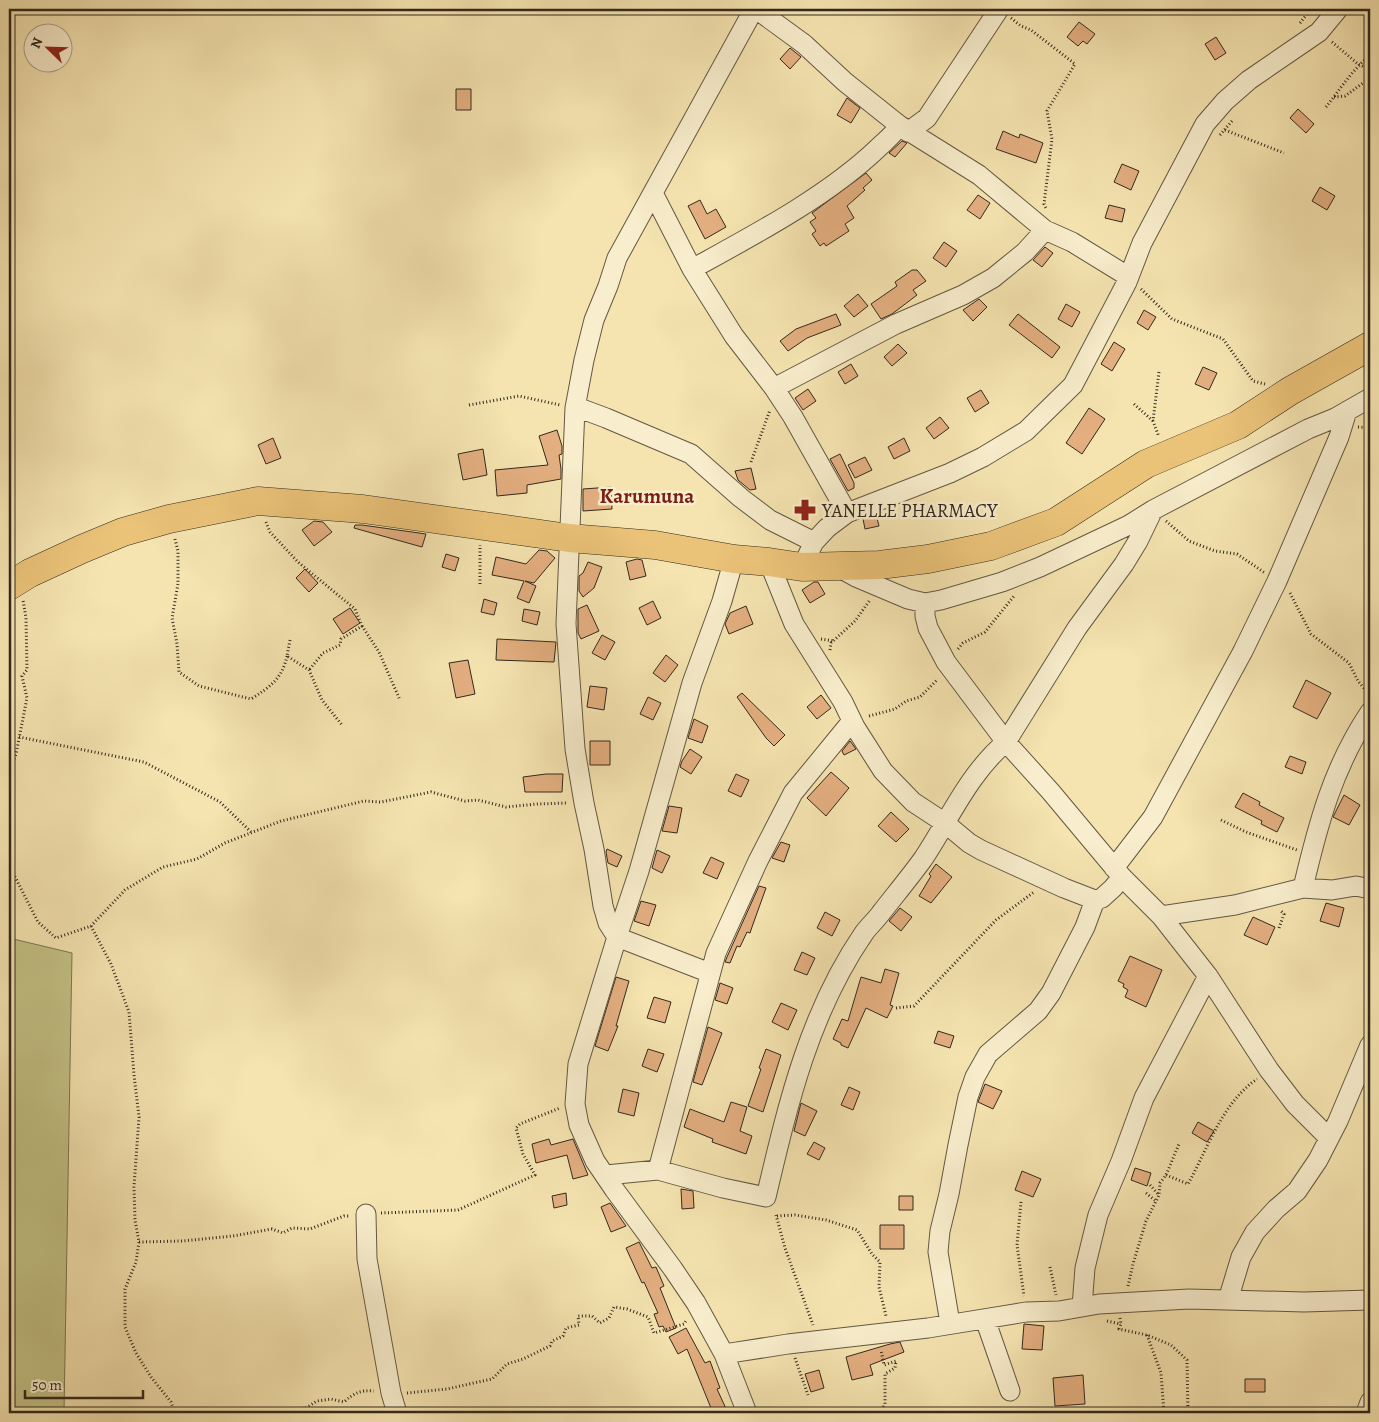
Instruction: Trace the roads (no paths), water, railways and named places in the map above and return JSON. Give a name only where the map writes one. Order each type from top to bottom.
[{"type":"highway","points":[[19,580],[82,549],[123,532],[169,519],[258,501],[363,509],[569,538],[655,545],[734,559],[802,567],[879,565],[928,559],[991,546],[1056,522],[1146,464],[1238,424],[1290,391],[1370,346]]},
{"type":"street","points":[[710,973],[617,937],[604,915],[594,849],[575,749],[567,659],[566,624],[575,408],[594,320],[617,258],[755,9],[804,44],[845,82],[904,129],[979,175],[1045,230],[1072,242],[1128,280]]},
{"type":"street","points":[[802,567],[814,542],[827,528],[847,513],[950,474],[983,457],[1026,431],[1073,385],[1128,280],[1142,243],[1211,131],[1225,101],[1249,80],[1319,32],[1338,9]]},
{"type":"street","points":[[692,269],[758,233],[821,193],[863,162],[893,134],[927,118],[997,12]]},
{"type":"street","points":[[653,193],[692,269],[734,336],[793,417],[847,513]]},
{"type":"street","points":[[775,390],[896,324],[963,294],[993,278],[1025,252],[1045,230]]},
{"type":"street","points":[[837,566],[856,577],[908,599],[925,603],[1002,582],[1040,567],[1129,525],[1158,508],[1308,429],[1335,418],[1370,398]]},
{"type":"street","points":[[575,408],[606,418],[691,454],[741,498],[770,520],[814,542]]},
{"type":"street","points":[[769,562],[794,624],[843,702],[854,724],[883,771],[913,802],[946,823],[969,843],[1033,875],[1095,900],[1102,898],[1113,888],[1118,873],[1153,817],[1243,651],[1277,581],[1339,437],[1347,411]]},
{"type":"street","points":[[606,1175],[658,1170],[723,1188],[766,1197],[787,1108],[813,1028],[837,979],[865,932],[921,861],[981,768],[1006,742],[1077,628],[1124,564],[1158,508]]},
{"type":"street","points":[[734,559],[719,610],[692,683],[639,871],[578,1064],[575,1104],[579,1124],[595,1161],[606,1175],[614,1190],[668,1261],[696,1303],[724,1354],[747,1413]]},
{"type":"street","points":[[925,603],[925,616],[928,628],[946,662],[1006,742],[1118,873],[1161,916],[1208,976],[1269,1070],[1295,1104],[1329,1138]]},
{"type":"street","points":[[1302,888],[1322,811],[1340,764],[1370,712]]},
{"type":"street","points":[[658,1170],[686,1072],[716,953],[758,861],[793,793],[854,724]]},
{"type":"street","points":[[1161,916],[1235,905],[1302,888],[1332,890],[1356,886],[1370,889]]},
{"type":"street","points":[[950,1323],[938,1252],[940,1231],[960,1135],[975,1077],[988,1054],[1038,1011],[1051,993],[1085,927],[1095,900]]},
{"type":"street","points":[[1082,1307],[1085,1268],[1098,1215],[1144,1098],[1208,976]]},
{"type":"street","points":[[1228,1300],[1241,1257],[1255,1232],[1276,1209],[1297,1191],[1318,1160],[1370,1045]]},
{"type":"street","points":[[366,1214],[367,1259],[397,1413]]},
{"type":"street","points":[[724,1354],[788,1344],[820,1342],[928,1328],[1026,1312],[1059,1311],[1099,1304],[1168,1300],[1304,1302],[1370,1300]]},
{"type":"street","points":[[985,1319],[1010,1391]]},
{"type":"street","points":[[1366,1413],[1370,1402]]},
{"type":"place","name":"YANELLE PHARMACY","points":[[805,510]]},
{"type":"district","name":"Karumuna","points":[[647,496]]}]
